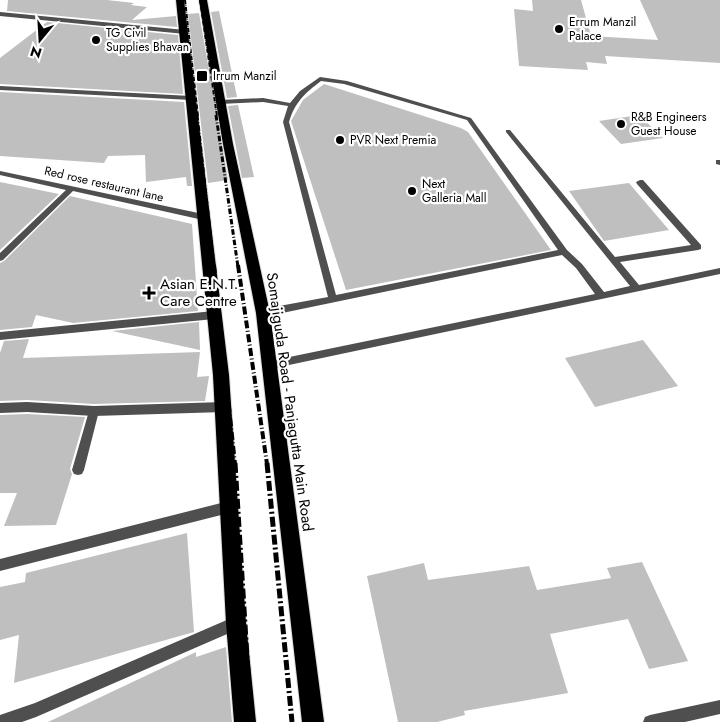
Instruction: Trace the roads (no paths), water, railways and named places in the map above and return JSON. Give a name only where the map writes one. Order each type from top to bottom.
[{"type":"highway","points":[[180,0],[185,32],[224,407],[236,623],[245,722]]},
{"type":"highway","name":"Somajiguda Road - Panjagutta Main Road","points":[[203,0],[220,102],[263,313],[314,722]]},
{"type":"street","points":[[0,14],[185,32]]},
{"type":"street","points":[[333,298],[286,122],[291,105],[296,97],[320,79],[395,96],[469,119],[564,252],[579,266],[602,296]]},
{"type":"street","points":[[0,88],[191,98]]},
{"type":"street","points":[[220,102],[263,100],[291,105]]},
{"type":"street","points":[[508,131],[637,289]]},
{"type":"street","name":"Red rose restaurant lane","points":[[0,173],[203,218]]},
{"type":"street","points":[[613,260],[698,247],[640,182]]},
{"type":"street","points":[[0,258],[72,188]]},
{"type":"street","points":[[263,313],[564,252]]},
{"type":"street","points":[[270,366],[720,271]]},
{"type":"street","points":[[0,336],[214,315]]},
{"type":"street","points":[[0,408],[27,407],[94,411],[224,407]]},
{"type":"street","points":[[78,470],[94,411]]},
{"type":"street","points":[[0,565],[229,507]]},
{"type":"street","points":[[0,722],[36,710],[236,623]]},
{"type":"street","points":[[650,722],[720,707]]},
{"type":"railway","points":[[185,0],[198,116]]},
{"type":"railway","points":[[200,0],[217,116]]},
{"type":"railway","points":[[197,115],[214,267]]},
{"type":"railway","points":[[216,115],[238,267]]},
{"type":"railway","points":[[214,265],[235,464]]},
{"type":"railway","points":[[238,265],[267,464]]},
{"type":"railway","points":[[235,463],[251,722]]},
{"type":"railway","points":[[267,463],[292,722]]},
{"type":"place","name":"Errum Manzil Palace","points":[[559,29]]},
{"type":"place","name":"TG Civil Supplies Bhavan","points":[[96,40]]},
{"type":"place","name":"Irrum Manzil","points":[[202,76]]},
{"type":"place","name":"R&B Engineers Guest House","points":[[621,124]]},
{"type":"place","name":"PVR Next Premia","points":[[340,140]]},
{"type":"place","name":"Next Galleria Mall","points":[[412,191]]},
{"type":"place","name":"Asian E.N.T. Care Centre","points":[[149,293]]}]
